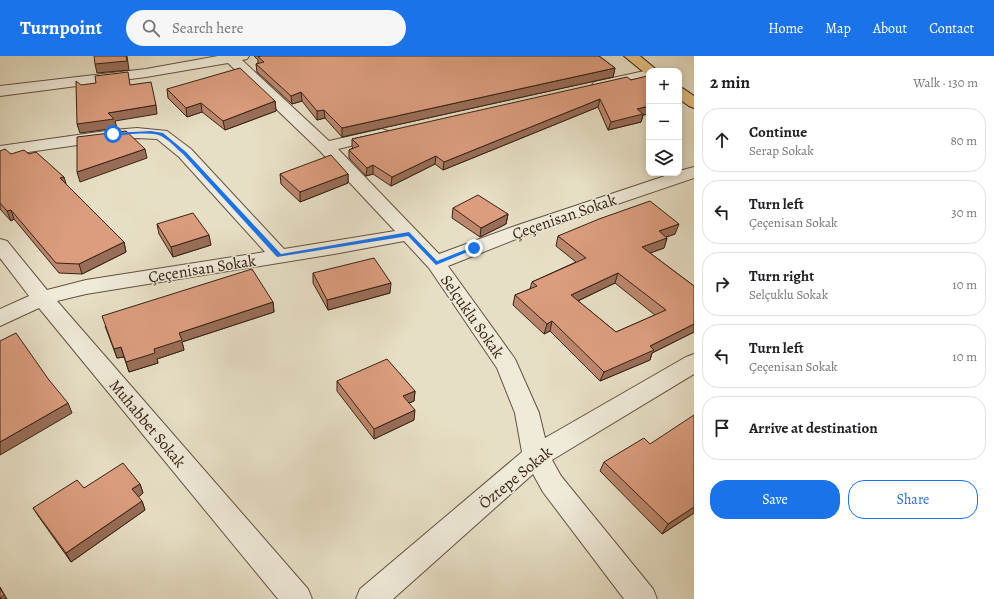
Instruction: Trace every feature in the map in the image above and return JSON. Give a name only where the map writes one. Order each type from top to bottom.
[{"type":"main road","points":[[631,56],[647,68]]},
{"type":"main road","points":[[682,94],[694,103]]},
{"type":"street","points":[[0,91],[146,73],[234,57]]},
{"type":"street","name":"Selçuklu Sokak","points":[[234,57],[326,147],[436,263],[506,365],[527,413],[536,456],[552,484],[642,599]]},
{"type":"street","points":[[587,88],[646,75]]},
{"type":"street","points":[[326,147],[394,131]]},
{"type":"street","points":[[0,151],[113,134],[161,134],[185,153],[279,256]]},
{"type":"street","name":"Çeçenisan Sokak","points":[[436,263],[522,230],[694,172]]},
{"type":"street","name":"Çeçenisan Sokak","points":[[0,318],[42,298],[106,283],[409,234]]},
{"type":"street","name":"Muhabbet Sokak","points":[[0,246],[42,298],[297,599]]},
{"type":"street","name":"Öztepe Sokak","points":[[371,599],[536,456],[694,363]]},
{"type":"building","points":[[94,56],[126,56],[127,61],[95,64]]},
{"type":"building","points":[[599,56],[615,68],[342,128],[324,110],[317,111],[301,92],[291,96],[256,64],[264,62],[258,57]]},
{"type":"building","points":[[240,68],[275,101],[223,121],[201,103],[186,108],[167,89]]},
{"type":"building","points":[[128,72],[130,85],[151,82],[156,105],[108,113],[114,119],[77,124],[76,81],[81,85],[96,83],[95,76]]},
{"type":"building","points":[[646,76],[646,107],[637,109],[643,114],[611,122],[600,99],[444,162],[436,156],[392,177],[373,165],[367,168],[349,150],[359,146],[352,139],[627,77],[631,80]]},
{"type":"building","points":[[126,131],[145,149],[77,172],[77,137]]},
{"type":"building","points":[[5,149],[11,154],[24,150],[29,154],[36,152],[64,177],[60,178],[124,242],[79,264],[56,263],[11,210],[7,211],[0,203],[0,151]]},
{"type":"building","points":[[331,155],[348,174],[300,192],[280,174]]},
{"type":"building","points":[[478,195],[508,214],[481,228],[453,208]]},
{"type":"building","points":[[650,201],[679,224],[659,231],[667,238],[642,247],[694,286],[694,324],[650,346],[654,350],[604,372],[552,321],[547,324],[515,295],[537,286],[532,282],[586,258],[558,236],[599,219]],"holes":[[[618,273],[666,310],[616,332],[571,295]]]},
{"type":"building","points":[[193,213],[209,235],[171,247],[157,224]]},
{"type":"building","points":[[374,258],[391,283],[327,300],[313,273]]},
{"type":"building","points":[[252,269],[273,302],[179,333],[182,340],[154,349],[155,353],[126,362],[121,347],[114,349],[102,316]]},
{"type":"building","points":[[16,333],[49,380],[68,403],[0,442],[0,341]]},
{"type":"building","points":[[387,359],[415,391],[403,396],[415,410],[374,429],[337,381]]},
{"type":"building","points":[[694,415],[694,507],[668,524],[604,462],[644,438],[650,444]]},
{"type":"building","points":[[123,463],[140,484],[132,489],[142,501],[66,553],[33,508],[77,480],[84,488]]},
{"type":"building","points":[[0,588],[4,595],[0,598]]},
{"type":"route","points":[[113,134],[161,134],[170,140],[185,153],[279,256],[334,248],[409,234],[436,263],[474,248]]}]
